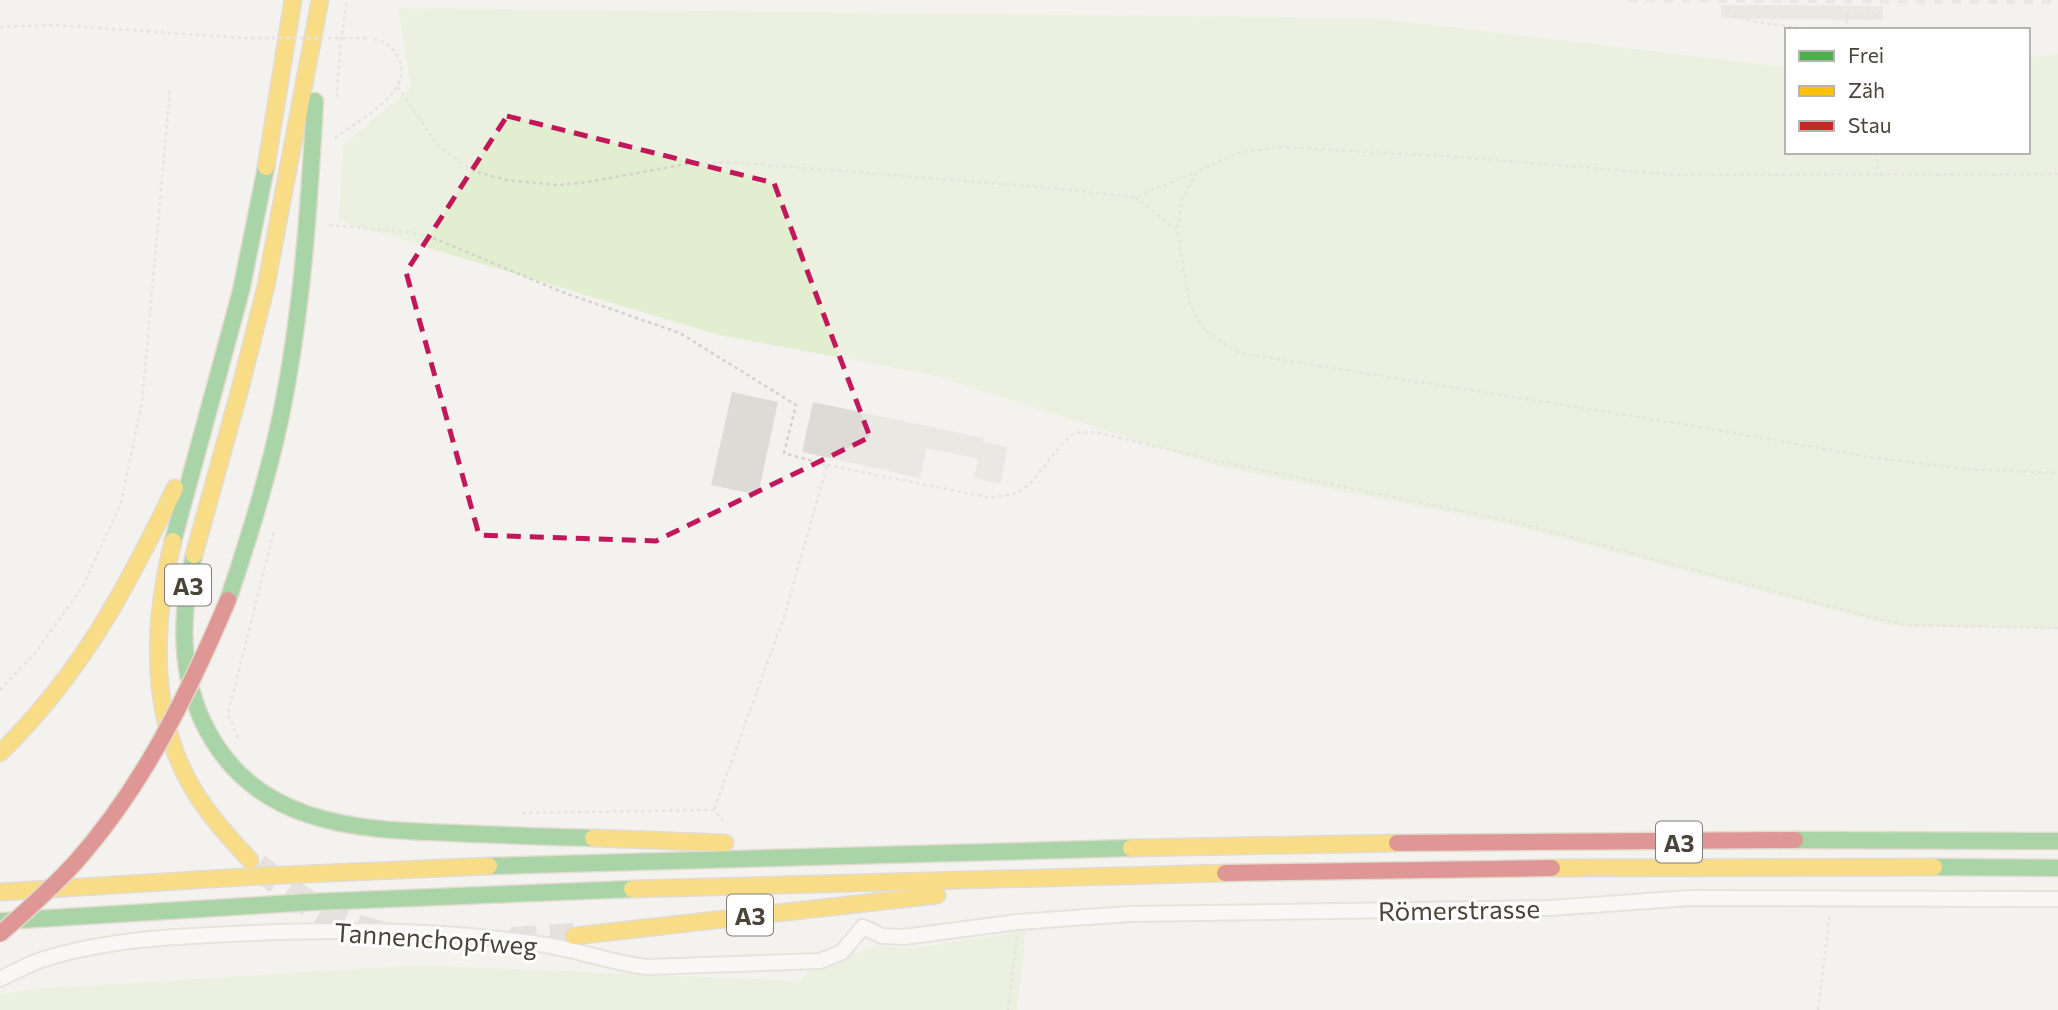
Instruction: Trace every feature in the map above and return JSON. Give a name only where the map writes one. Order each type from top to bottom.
[{"type":"highway","points":[[284,52],[285,0]]},
{"type":"highway","name":"A3","points":[[250,860],[209,815],[188,782],[170,741],[158,684],[157,634],[162,589],[253,239],[272,143],[293,0]]},
{"type":"highway","name":"A3","points":[[0,933],[34,904],[78,859],[134,785],[179,709],[228,600],[270,461],[293,335],[311,180],[320,0]]},
{"type":"highway","name":"A3","points":[[320,0],[273,257],[187,590],[183,640],[188,684],[202,724],[220,754],[245,780],[270,798],[309,816],[349,826],[415,832],[940,852]]},
{"type":"highway","name":"A3","points":[[0,753],[48,703],[103,627],[131,578],[199,439]]},
{"type":"highway","name":"A3","points":[[0,892],[462,867],[940,852],[1327,844],[2058,841]]},
{"type":"highway","name":"A3","points":[[0,921],[448,896],[1081,876],[1425,869],[2058,868]]},
{"type":"highway","name":"A3","points":[[573,936],[1081,876]]},
{"type":"street","name":"Römerstrasse","points":[[863,927],[882,936],[904,937],[1074,916],[1550,908],[1690,898],[2058,899]]},
{"type":"street","name":"Tannenchopfweg","points":[[0,979],[42,960],[104,944],[224,934],[337,929],[416,932],[542,944],[624,965],[648,967],[778,964],[820,961],[835,955],[850,944],[863,927]]},
{"type":"path","points":[[336,101],[347,0]]},
{"type":"path","points":[[1728,11],[1732,15],[1756,21],[1807,28]]},
{"type":"path","points":[[1846,15],[1878,16],[1879,12]]},
{"type":"path","points":[[1846,20],[1847,28]]},
{"type":"path","points":[[0,27],[55,25],[244,37],[370,38],[386,42],[396,53],[402,66],[398,87],[389,99],[335,138],[335,125]]},
{"type":"path","points":[[398,87],[437,145],[471,170],[506,180],[558,185],[588,183],[681,165],[729,162],[1135,197],[1237,153],[1277,147],[1446,156],[1677,175],[2058,174]]},
{"type":"path","points":[[0,690],[36,653],[83,586],[121,503],[142,402],[170,90]]},
{"type":"path","points":[[1877,154],[1878,175]]},
{"type":"path","points":[[1198,171],[1182,201],[1177,230],[1190,305],[1206,332],[1239,353],[1875,458],[1967,469],[2058,473]]},
{"type":"path","points":[[1135,197],[1177,230]]},
{"type":"path","points":[[327,225],[408,232],[431,237],[562,292],[680,333],[796,405],[784,453],[827,465],[991,498],[1017,493],[1030,484],[1060,445],[1074,433],[1096,432],[1516,522],[1906,625],[2058,628]]},
{"type":"path","points":[[714,810],[785,614],[827,465]]},
{"type":"path","points":[[238,739],[228,714],[275,528]]},
{"type":"path","points":[[512,813],[714,810]]},
{"type":"path","points":[[714,810],[723,821]]},
{"type":"path","points":[[1818,1010],[1831,900]]},
{"type":"path","points":[[1008,1010],[1018,922]]},
{"type":"highlighted area","points":[[507,116],[774,183],[870,437],[656,541],[479,535],[406,272]]},
{"type":"green space","points":[[398,8],[1374,18],[1785,67],[1785,154],[2030,154],[2030,57],[2058,54],[2058,629],[1892,626],[1515,526],[1217,466],[932,375],[719,335],[339,221],[343,145],[411,88]]},
{"type":"green space","points":[[1026,929],[1017,1010],[0,1010],[0,994],[34,989],[419,965],[800,981],[811,969],[875,946],[914,948]]},
{"type":"building","points":[[1721,5],[1883,6],[1883,20],[1721,18]]},
{"type":"building","points":[[732,392],[778,402],[758,495],[711,485]]},
{"type":"building","points":[[813,402],[984,438],[983,442],[1008,447],[1000,484],[974,478],[978,459],[927,448],[920,478],[802,452]]},
{"type":"tunnel","points":[[257,866],[315,908],[347,924],[382,934]]},
{"type":"tunnel","points":[[511,940],[574,936]]},
{"type":"railway","points":[[1628,0],[2058,2]]},
{"type":"traffic: fast","points":[[228,600],[263,488],[288,381],[304,261],[315,101]]},
{"type":"traffic: fast","points":[[173,541],[241,291],[266,167]]},
{"type":"traffic: fast","points":[[194,555],[186,597],[184,640],[189,681],[203,722],[224,756],[249,782],[278,802],[309,815],[344,824],[417,832],[593,838]]},
{"type":"traffic: fast","points":[[1795,840],[2058,841]]},
{"type":"traffic: fast","points":[[489,866],[1131,848]]},
{"type":"traffic: fast","points":[[1934,867],[2058,868]]},
{"type":"traffic: fast","points":[[3,921],[312,902],[632,889]]},
{"type":"traffic: slow","points":[[266,167],[293,0]]},
{"type":"traffic: slow","points":[[194,555],[266,286],[320,0]]},
{"type":"traffic: slow","points":[[0,753],[55,692],[100,629],[175,488]]},
{"type":"traffic: slow","points":[[173,541],[158,642],[163,709],[184,773],[207,810],[250,860]]},
{"type":"traffic: slow","points":[[593,838],[725,843]]},
{"type":"traffic: slow","points":[[1131,848],[1397,843]]},
{"type":"traffic: slow","points":[[0,892],[261,876],[489,866]]},
{"type":"traffic: slow","points":[[1552,868],[1934,867]]},
{"type":"traffic: slow","points":[[632,889],[1225,873]]},
{"type":"traffic: slow","points":[[574,936],[937,895]]},
{"type":"traffic: jam","points":[[0,934],[74,864],[122,803],[180,705],[228,600]]},
{"type":"traffic: jam","points":[[1397,843],[1795,840]]},
{"type":"traffic: jam","points":[[1225,873],[1552,868]]}]
